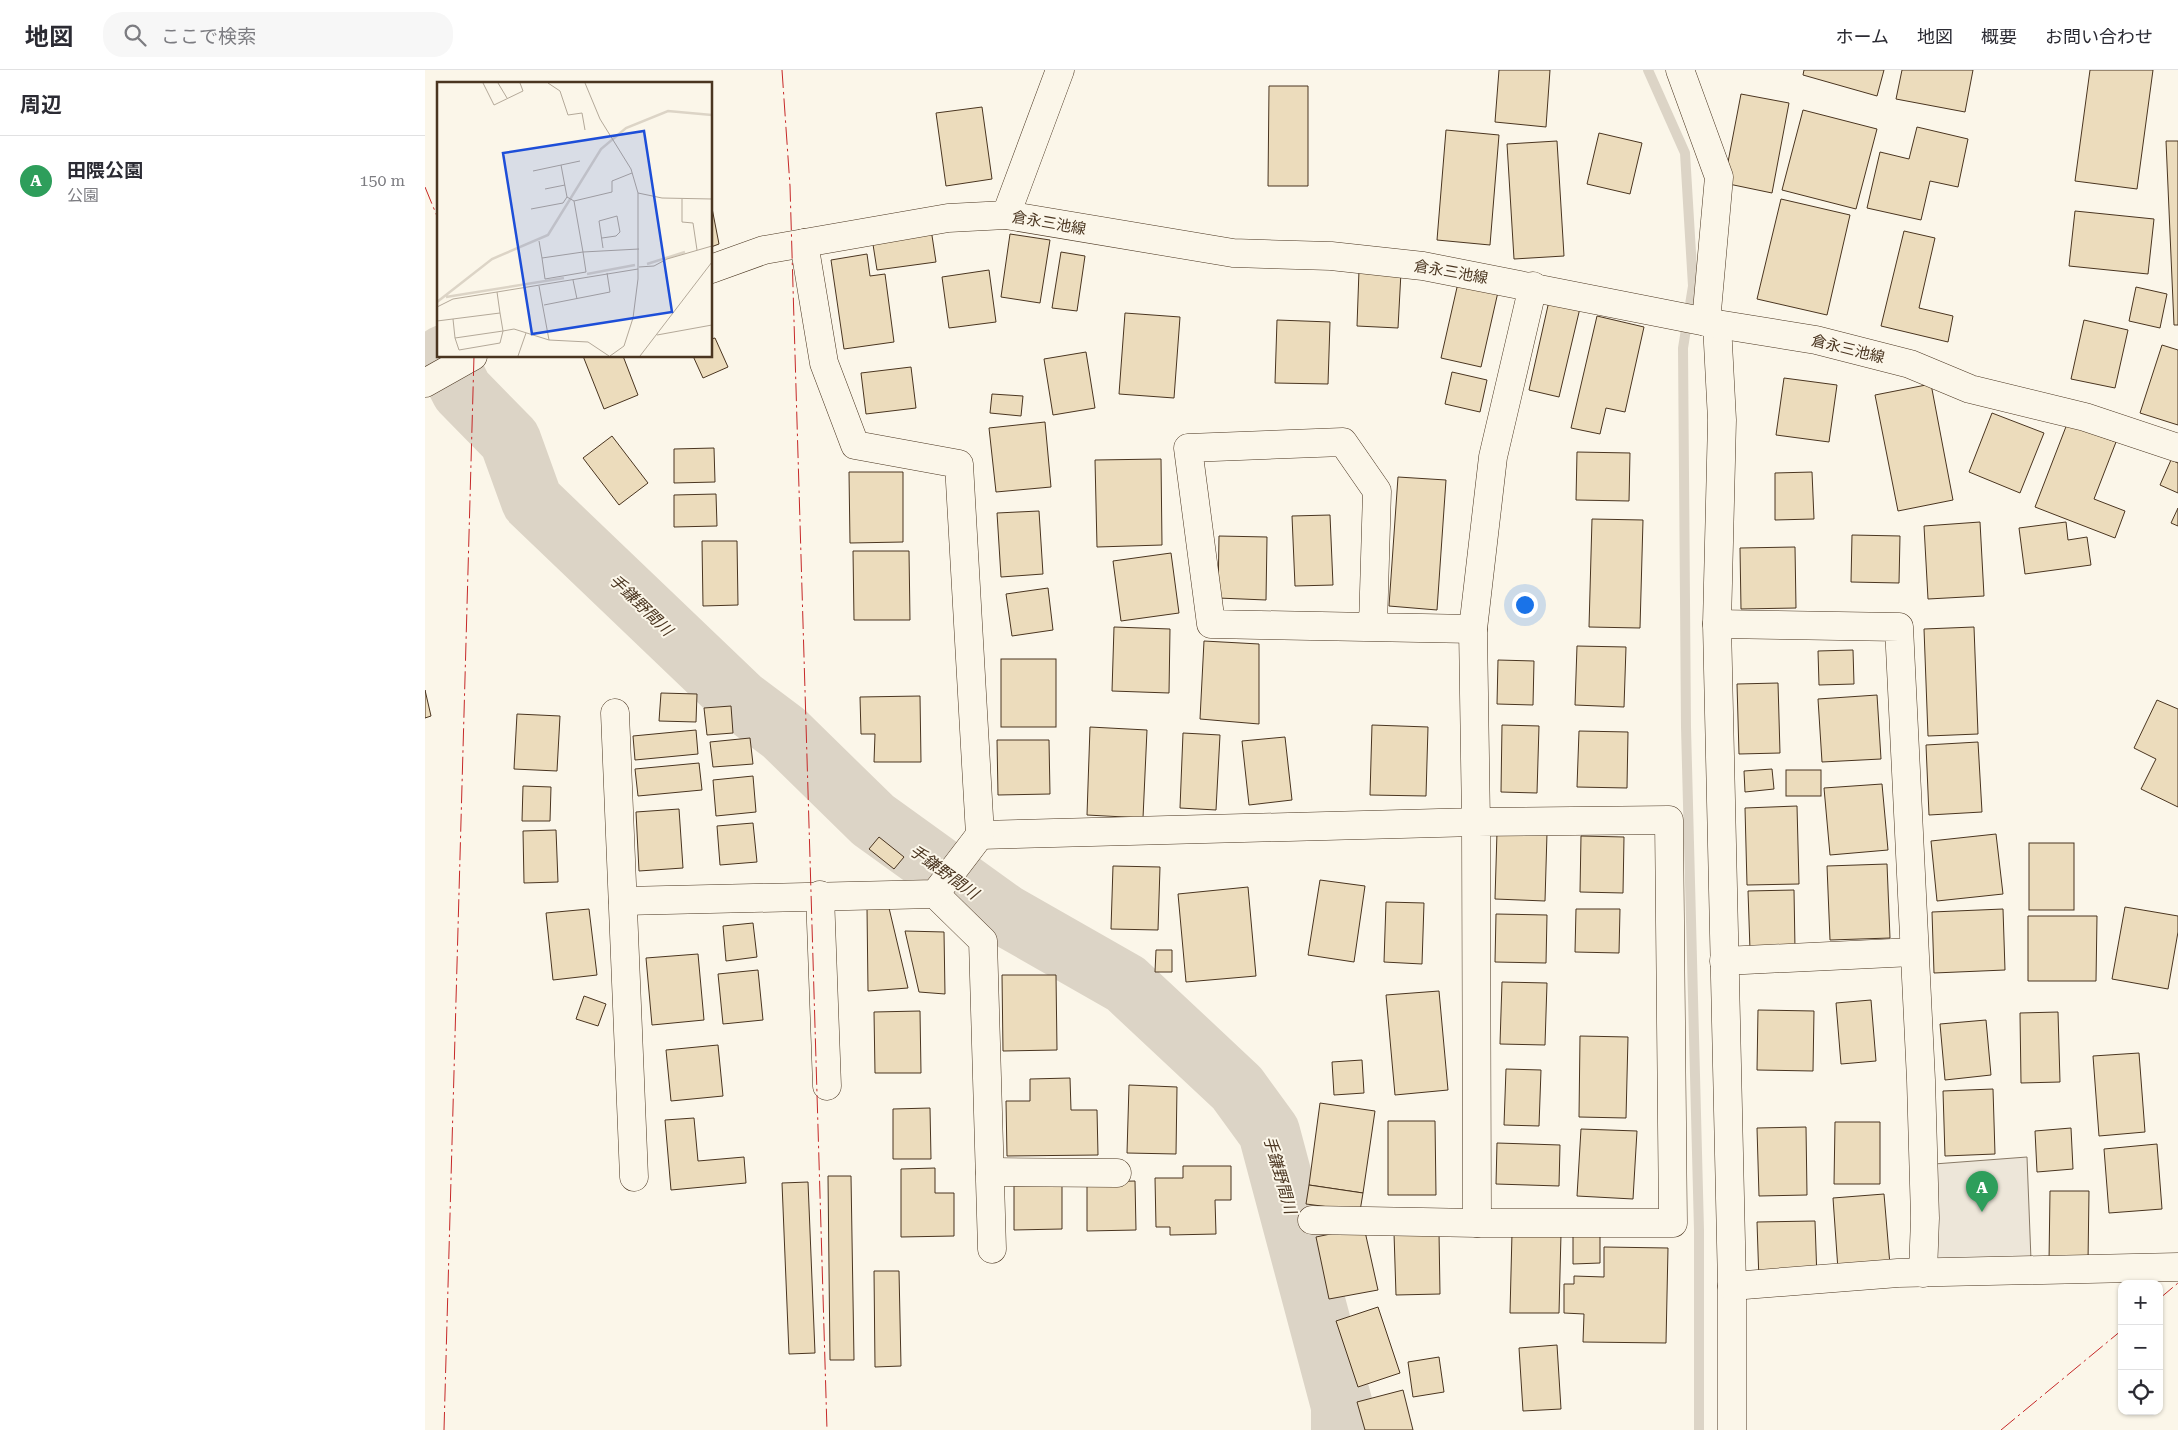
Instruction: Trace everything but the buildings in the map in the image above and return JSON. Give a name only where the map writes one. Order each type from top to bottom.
[{"type":"street","points":[[1006,215],[1060,70]]},
{"type":"street","points":[[1680,70],[1719,177],[1712,323],[1722,420],[1717,624],[1733,1286],[1732,1430]]},
{"type":"street","name":"倉永三池線","points":[[713,267],[764,250],[947,218],[1006,215],[1233,253],[1331,256],[1423,266],[1533,286],[1712,323],[1816,340],[1910,364],[1970,389],[2085,417],[2178,448]]},
{"type":"street","points":[[804,244],[824,363],[855,445],[959,464],[980,835],[935,894]]},
{"type":"street","points":[[1477,1223],[1476,822],[1473,629],[1493,457],[1533,286]]},
{"type":"street","points":[[425,383],[469,358]]},
{"type":"street","points":[[1373,626],[1377,491],[1343,442],[1188,448],[1211,624],[1473,629]]},
{"type":"street","points":[[1717,624],[1899,627],[1921,1100],[1925,1218],[1923,1273]]},
{"type":"street","points":[[615,712],[634,1177]]},
{"type":"street","points":[[980,835],[1476,822],[1669,820],[1673,1223],[1477,1223],[1312,1220]]},
{"type":"street","points":[[623,901],[820,895],[935,894],[983,941],[992,1249]]},
{"type":"street","points":[[820,895],[827,1086]]},
{"type":"street","points":[[1724,961],[1913,952]]},
{"type":"street","points":[[990,1172],[1117,1173]]},
{"type":"street","points":[[1733,1286],[1923,1273],[2178,1267]]},
{"type":"shaded area","points":[[2027,1157],[2031,1260],[1935,1261],[1934,1164]]},
{"type":"waterway","points":[[1648,70],[1685,153],[1693,286],[1683,348],[1686,727],[1699,1230],[1699,1430]]},
{"type":"waterway","name":"手鎌野間川","points":[[445,358],[462,391],[510,440],[532,501],[740,700],[784,733],[873,820],[1005,915],[1126,984],[1237,1088],[1269,1132],[1342,1406],[1342,1430]]},
{"type":"power","points":[[782,70],[790,186],[827,1430]]},
{"type":"power","points":[[425,187],[437,216]]},
{"type":"power","points":[[444,1430],[474,358]]},
{"type":"power","points":[[2163,1296],[2178,1283]]},
{"type":"power","points":[[2001,1430],[2118,1333]]},
{"type":"place","name":"田隈公園","points":[[1982,1212]]}]
